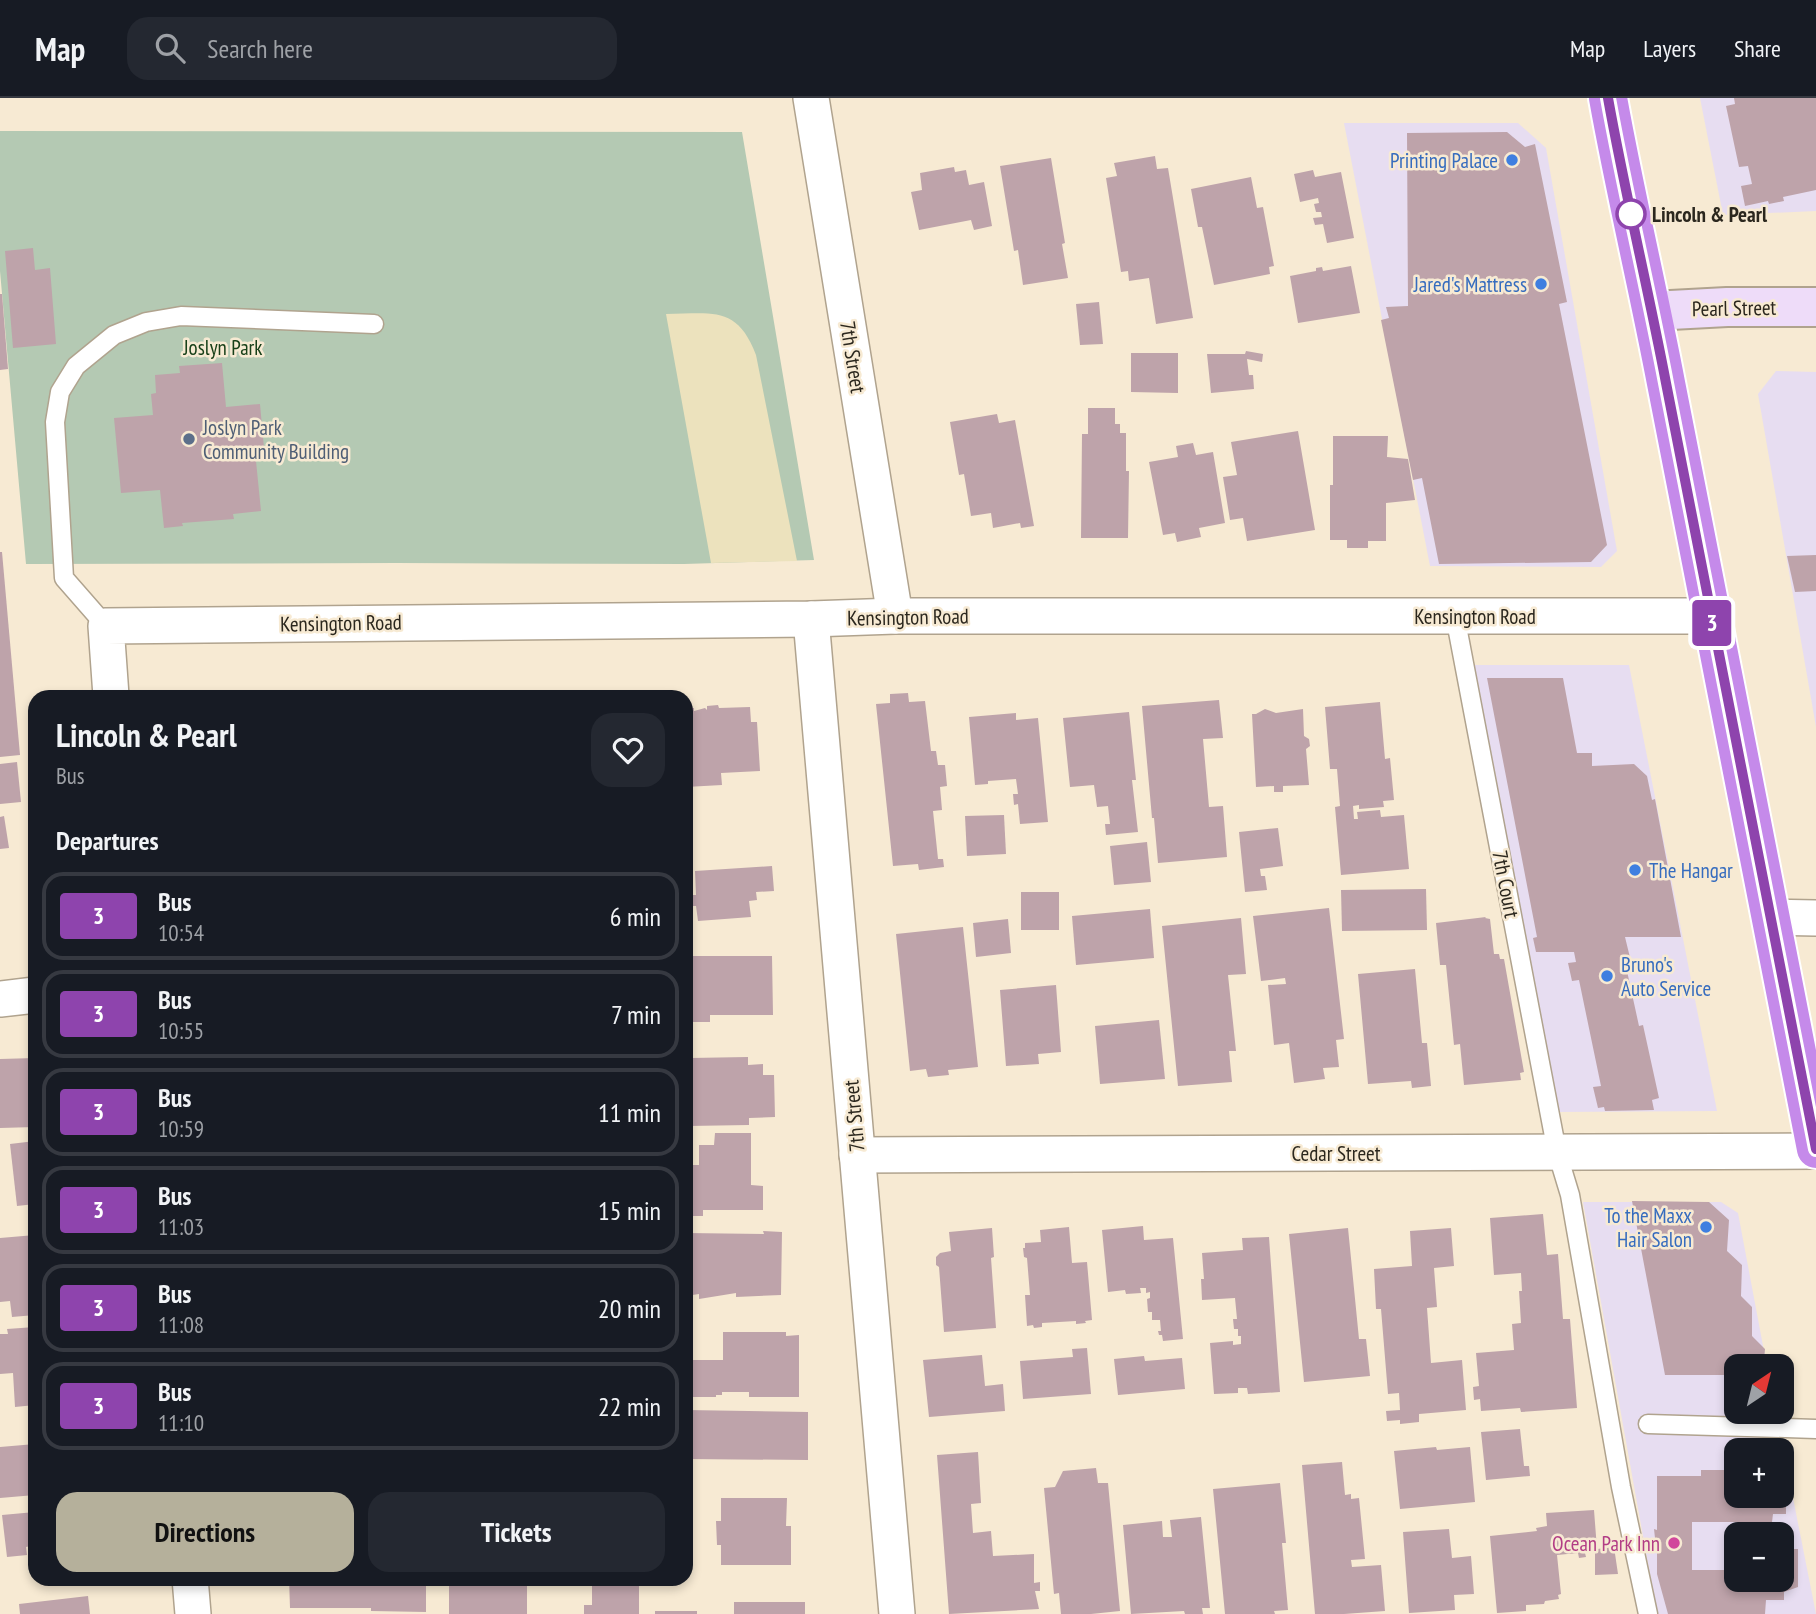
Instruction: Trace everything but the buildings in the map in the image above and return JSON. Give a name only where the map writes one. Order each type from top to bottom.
[{"type":"highway","points":[[1608,98],[1816,1150]]},
{"type":"street","name":"7th Street","points":[[811,98],[895,616]]},
{"type":"street","name":"Pearl Street","points":[[1652,311],[1727,307],[1816,307]]},
{"type":"street","name":"Kensington Road","points":[[106,626],[895,616],[1711,616]]},
{"type":"street","name":"7th Street","points":[[811,619],[897,1614]]},
{"type":"street","points":[[106,626],[111,690]]},
{"type":"street","points":[[1770,917],[1816,918]]},
{"type":"street","points":[[0,999],[28,996]]},
{"type":"street","name":"Cedar Street","points":[[857,1155],[1816,1150]]},
{"type":"street","points":[[191,1586],[193,1614]]},
{"type":"lane","points":[[106,626],[64,578],[55,422],[60,392],[76,366],[114,335],[146,322],[181,316],[374,324]]},
{"type":"lane","name":"7th Court","points":[[1455,616],[1557,1152],[1570,1195],[1621,1487],[1648,1614]]},
{"type":"lane","points":[[1648,1424],[1816,1429]]},
{"type":"shaded area","points":[[1700,98],[1816,98],[1816,211],[1723,215]]},
{"type":"shaded area","points":[[1344,123],[1518,123],[1546,148],[1617,551],[1601,567],[1430,566]]},
{"type":"shaded area","points":[[1776,371],[1816,372],[1816,727],[1758,394]]},
{"type":"shaded area","points":[[1474,665],[1629,665],[1717,1111],[1557,1112]]},
{"type":"shaded area","points":[[1583,1202],[1721,1202],[1738,1213],[1765,1354],[1724,1354],[1724,1424],[1778,1424],[1781,1438],[1724,1438],[1724,1508],[1794,1508],[1794,1503],[1816,1614],[1657,1614]]},
{"type":"green space","name":"Joslyn Park","points":[[0,131],[742,132],[814,560],[684,564],[26,564],[0,271]]},
{"type":"sand","points":[[697,313],[721,316],[731,320],[749,339],[756,355],[797,561],[711,563],[666,314]]},
{"type":"bus line","name":"3","points":[[1608,98],[1816,1149]]},
{"type":"place","name":"Printing Palace","points":[[1512,160]]},
{"type":"place","name":"Lincoln & Pearl","points":[[1631,214]]},
{"type":"place","name":"Jared's Mattress","points":[[1541,284]]},
{"type":"place","name":"Joslyn Park Community Building","points":[[189,439]]},
{"type":"place","name":"The Hangar","points":[[1635,870]]},
{"type":"place","name":"Bruno's Auto Service","points":[[1607,976]]},
{"type":"place","name":"To the Maxx Hair Salon","points":[[1706,1227]]},
{"type":"place","name":"Ocean Park Inn","points":[[1674,1543]]}]
